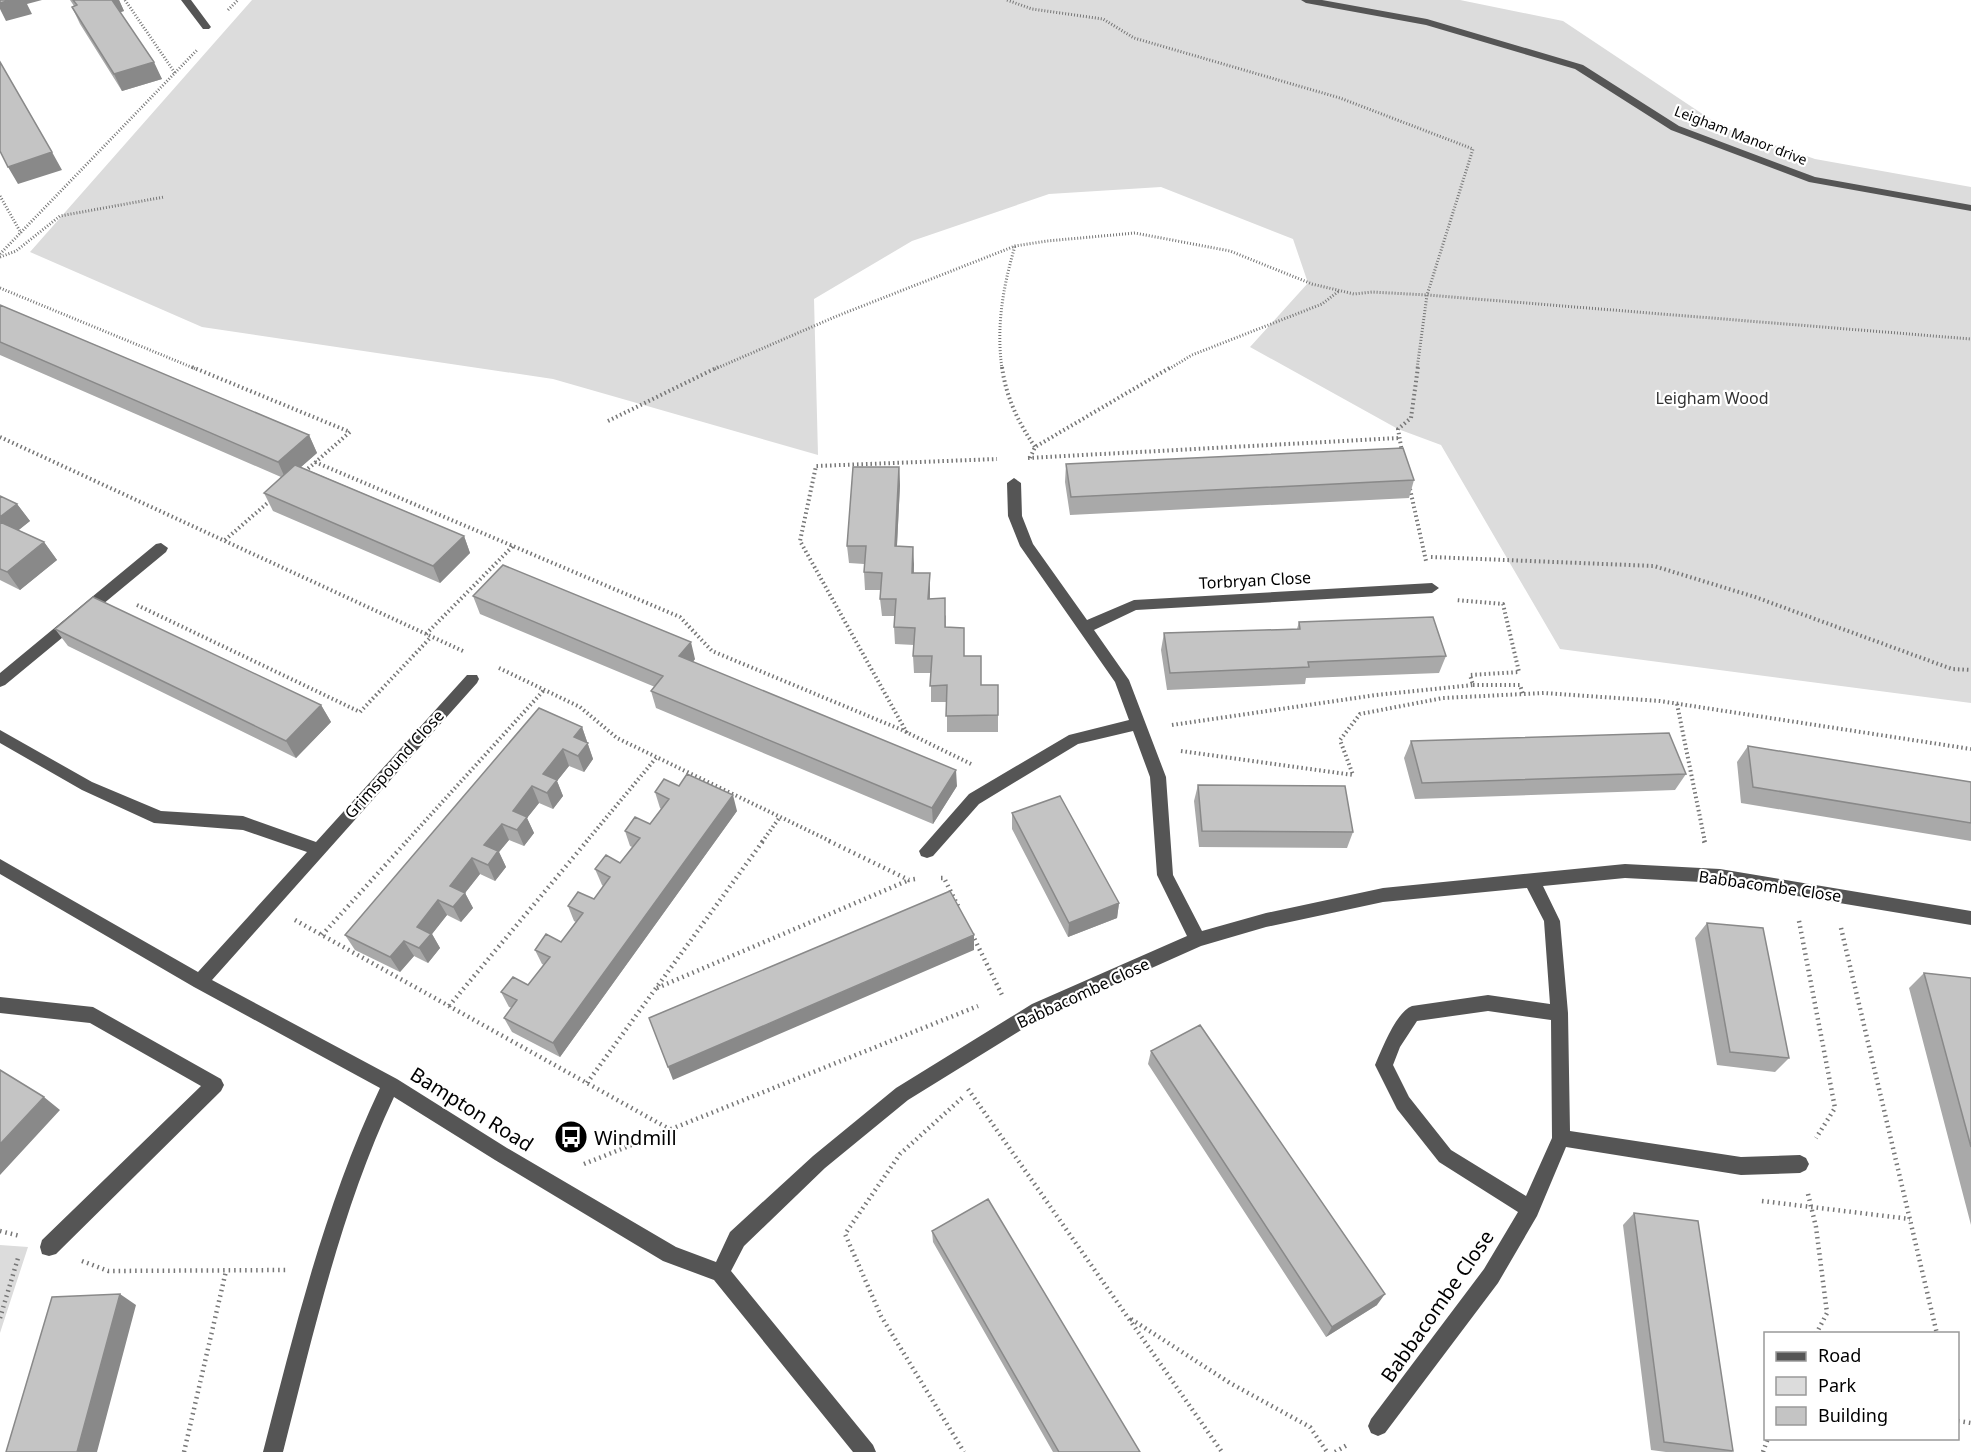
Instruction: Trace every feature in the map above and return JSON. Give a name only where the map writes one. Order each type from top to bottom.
[{"type":"street","points":[[186,0],[206,27]]},
{"type":"street","name":"Leigham Manor drive","points":[[1306,0],[1427,22],[1579,67],[1675,128],[1813,180],[1971,208]]},
{"type":"street","points":[[1014,483],[1015,516],[1027,546],[1122,680],[1158,777],[1164,875],[1198,939]]},
{"type":"street","points":[[0,681],[161,548]]},
{"type":"street","name":"Torbryan Close","points":[[1084,628],[1134,605],[1432,588]]},
{"type":"street","name":"Grimspound Close","points":[[200,982],[472,679]]},
{"type":"street","points":[[927,851],[974,799],[1074,739],[1139,727]]},
{"type":"street","points":[[0,736],[87,786],[160,818],[243,823],[317,849]]},
{"type":"street","name":"Bampton Road","points":[[0,866],[200,982],[391,1085],[670,1254],[720,1273],[866,1452]]},
{"type":"street","name":"Babbacombe Close","points":[[720,1273],[737,1239],[819,1162],[902,1094],[1038,1010],[1198,939],[1266,920],[1383,895],[1625,871],[1711,875],[1971,918]]},
{"type":"street","name":"Babbacombe Close","points":[[1378,1426],[1491,1276],[1530,1209],[1562,1138],[1559,1013],[1552,921],[1531,879]]},
{"type":"street","points":[[1530,1209],[1445,1156],[1403,1103],[1384,1065],[1394,1042],[1412,1014],[1488,1003],[1559,1013]]},
{"type":"street","points":[[0,1005],[93,1015],[215,1085],[49,1247]]},
{"type":"street","points":[[273,1452],[321,1270],[369,1129],[391,1085]]},
{"type":"street","points":[[1562,1138],[1741,1166],[1800,1164]]},
{"type":"path","points":[[125,0],[174,74]]},
{"type":"path","points":[[1007,0],[1032,9],[1103,19],[1134,38],[1340,98],[1473,149],[1427,295],[1411,418],[1398,429],[1404,460]]},
{"type":"path","points":[[0,256],[210,37],[206,27]]},
{"type":"path","points":[[0,196],[21,233]]},
{"type":"path","points":[[0,256],[16,251],[60,216],[164,197]]},
{"type":"path","points":[[608,421],[707,372],[837,316],[1015,246],[1135,233],[1230,251],[1312,284],[1354,294],[1372,292],[1427,295],[1971,339]]},
{"type":"path","points":[[1015,246],[1008,265],[1001,304],[999,360],[1008,400],[1020,428],[1035,447]]},
{"type":"path","points":[[0,288],[350,432],[297,478]]},
{"type":"path","points":[[1340,291],[1322,304],[1192,356],[1035,447],[1031,458],[1399,438]]},
{"type":"path","points":[[0,437],[475,657]]},
{"type":"path","points":[[907,733],[800,541],[816,466],[1004,459]]},
{"type":"path","points":[[315,462],[680,617],[712,651],[907,733],[1005,780]]},
{"type":"path","points":[[1408,482],[1432,588],[1448,594],[1458,602],[1503,604],[1519,672],[1470,675],[1473,685]]},
{"type":"path","points":[[225,540],[279,493]]},
{"type":"path","points":[[426,634],[513,546]]},
{"type":"path","points":[[1425,557],[1654,566],[1755,597],[1952,669],[1971,670]]},
{"type":"path","points":[[109,592],[360,711],[431,637]]},
{"type":"path","points":[[495,667],[580,707],[617,738],[909,880]]},
{"type":"path","points":[[1139,727],[1376,694],[1473,685],[1520,685],[1523,694]]},
{"type":"path","points":[[322,935],[544,690]]},
{"type":"path","points":[[1145,745],[1353,776],[1340,740],[1360,714],[1443,698],[1544,693],[1677,704],[1971,749]]},
{"type":"path","points":[[1677,704],[1711,875]]},
{"type":"path","points":[[449,1006],[656,758]]},
{"type":"path","points":[[587,1083],[780,817]]},
{"type":"path","points":[[932,879],[944,878],[960,910]]},
{"type":"path","points":[[656,989],[909,880],[921,879]]},
{"type":"path","points":[[1793,888],[1835,1108],[1800,1164],[1816,1227],[1827,1313],[1817,1332]]},
{"type":"path","points":[[1833,895],[1937,1332]]},
{"type":"path","points":[[269,905],[672,1130]]},
{"type":"path","points":[[971,932],[1003,996],[992,1001]]},
{"type":"path","points":[[545,1180],[981,1005]]},
{"type":"path","points":[[951,1064],[1222,1452]]},
{"type":"path","points":[[964,1452],[881,1316],[845,1234],[900,1154],[969,1091]]},
{"type":"path","points":[[0,1231],[49,1247],[108,1271],[321,1270]]},
{"type":"path","points":[[0,1318],[24,1238]]},
{"type":"path","points":[[184,1452],[226,1271]]},
{"type":"path","points":[[1128,1318],[1230,1383],[1310,1427],[1327,1452]]},
{"type":"green space","name":"Leigham Wood","points":[[252,0],[1460,0],[1563,21],[1722,127],[1815,159],[1971,187],[1971,703],[1560,649],[1441,445],[1398,429],[1250,347],[1308,283],[1293,239],[1161,187],[1049,194],[912,241],[814,299],[818,455],[553,379],[202,327],[30,252]]},
{"type":"green space","points":[[0,1245],[28,1247],[0,1333]]},
{"type":"building","points":[[73,0],[112,0],[154,62],[114,74],[72,7],[77,5]]},
{"type":"building","points":[[0,62],[52,152],[8,167],[0,151]]},
{"type":"building","points":[[0,305],[309,435],[278,462],[0,342]]},
{"type":"building","points":[[1403,448],[1414,480],[1071,497],[1066,464]]},
{"type":"building","points":[[295,465],[464,536],[433,566],[264,493]]},
{"type":"building","points":[[853,467],[899,467],[895,546],[913,547],[912,573],[930,573],[928,599],[945,598],[945,627],[964,628],[964,656],[981,656],[981,685],[998,685],[998,715],[946,716],[947,685],[930,686],[932,656],[913,656],[915,628],[894,627],[896,599],[880,599],[882,573],[864,572],[866,546],[847,546]]},
{"type":"building","points":[[0,496],[17,504],[0,517]]},
{"type":"building","points":[[0,522],[44,542],[7,572],[0,569]]},
{"type":"building","points":[[503,565],[691,642],[679,656],[956,770],[932,808],[651,691],[663,676],[473,596]]},
{"type":"building","points":[[93,597],[321,705],[286,741],[55,629]]},
{"type":"building","points":[[1433,617],[1446,656],[1308,662],[1309,667],[1170,673],[1164,633],[1300,629],[1299,622]]},
{"type":"building","points":[[539,708],[582,727],[574,737],[588,743],[578,756],[563,749],[543,774],[557,780],[547,793],[532,786],[513,811],[527,817],[517,830],[502,824],[484,845],[498,851],[488,865],[472,858],[450,886],[465,893],[453,907],[438,900],[417,927],[431,934],[419,948],[404,941],[390,957],[345,935]]},
{"type":"building","points":[[1669,733],[1686,774],[1422,783],[1411,741]]},
{"type":"building","points":[[1748,746],[1971,782],[1971,823],[1753,787]]},
{"type":"building","points":[[687,774],[733,795],[553,1043],[504,1018],[517,1000],[501,992],[513,977],[528,985],[550,957],[535,950],[546,934],[561,942],[583,913],[568,906],[578,892],[594,899],[610,877],[595,869],[606,855],[620,863],[640,838],[625,831],[635,817],[650,824],[669,799],[655,792],[664,779],[679,786]]},
{"type":"building","points":[[1198,785],[1345,786],[1353,832],[1202,831]]},
{"type":"building","points":[[1060,796],[1119,903],[1069,923],[1012,813]]},
{"type":"building","points":[[950,891],[974,935],[668,1067],[649,1018]]},
{"type":"building","points":[[1707,923],[1763,928],[1789,1058],[1730,1052]]},
{"type":"building","points":[[1924,973],[1971,978],[1971,1147]]},
{"type":"building","points":[[1200,1025],[1385,1294],[1332,1327],[1151,1051]]},
{"type":"building","points":[[0,1070],[44,1097],[0,1144]]},
{"type":"building","points":[[988,1199],[1140,1452],[1059,1452],[932,1231]]},
{"type":"building","points":[[1634,1213],[1698,1221],[1733,1451],[1664,1442]]},
{"type":"building","points":[[120,1294],[77,1452],[6,1452],[52,1297]]},
{"type":"place","name":"Windmill","points":[[571,1137]]}]
